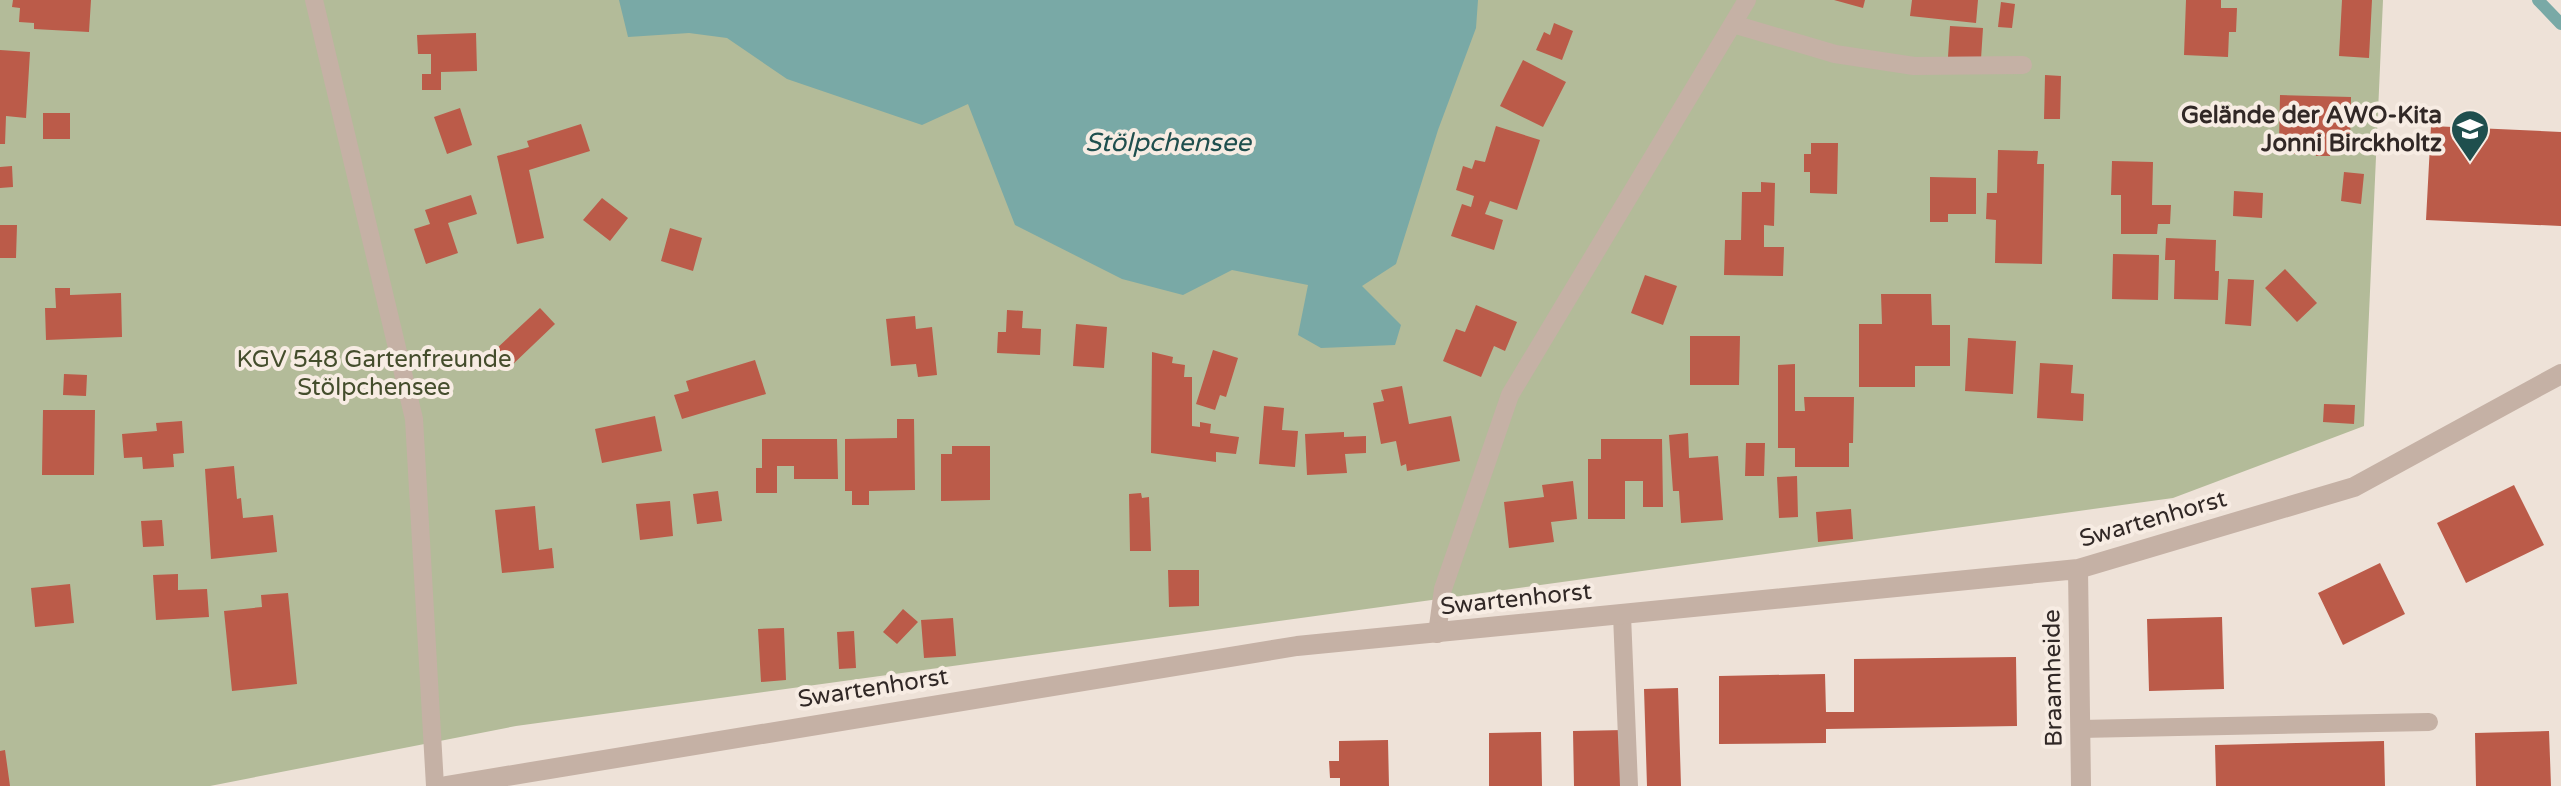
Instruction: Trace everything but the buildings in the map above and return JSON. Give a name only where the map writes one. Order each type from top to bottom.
[{"type":"street","name":"Swartenhorst","points":[[446,786],[1297,646],[2078,569],[2354,487],[2561,374]]},
{"type":"street","name":"Braamheide","points":[[2078,569],[2081,786]]},
{"type":"lane","points":[[314,0],[414,419],[435,786]]},
{"type":"lane","points":[[1437,634],[1443,589],[1510,395],[1747,0]]},
{"type":"lane","points":[[1733,24],[1835,54],[1914,66],[2023,65]]},
{"type":"lane","points":[[1622,615],[1629,786]]},
{"type":"lane","points":[[2080,729],[2429,722]]},
{"type":"green space","name":"KGV 548 Gartenfreunde Stölpchensee","points":[[0,0],[2383,0],[2364,426],[2173,498],[516,726],[210,786],[0,786]]},
{"type":"water","name":"Stölpchensee","points":[[619,0],[1478,0],[1476,28],[1438,130],[1396,264],[1362,286],[1401,325],[1395,345],[1321,348],[1298,335],[1308,285],[1232,270],[1183,295],[1122,279],[1015,225],[968,104],[922,125],[787,79],[727,38],[689,33],[628,37]]},
{"type":"waterway","points":[[2538,0],[2561,24]]},
{"type":"place","name":"Gelände der AWO-Kita Jonni Birckholtz","points":[[2470,163]]}]
